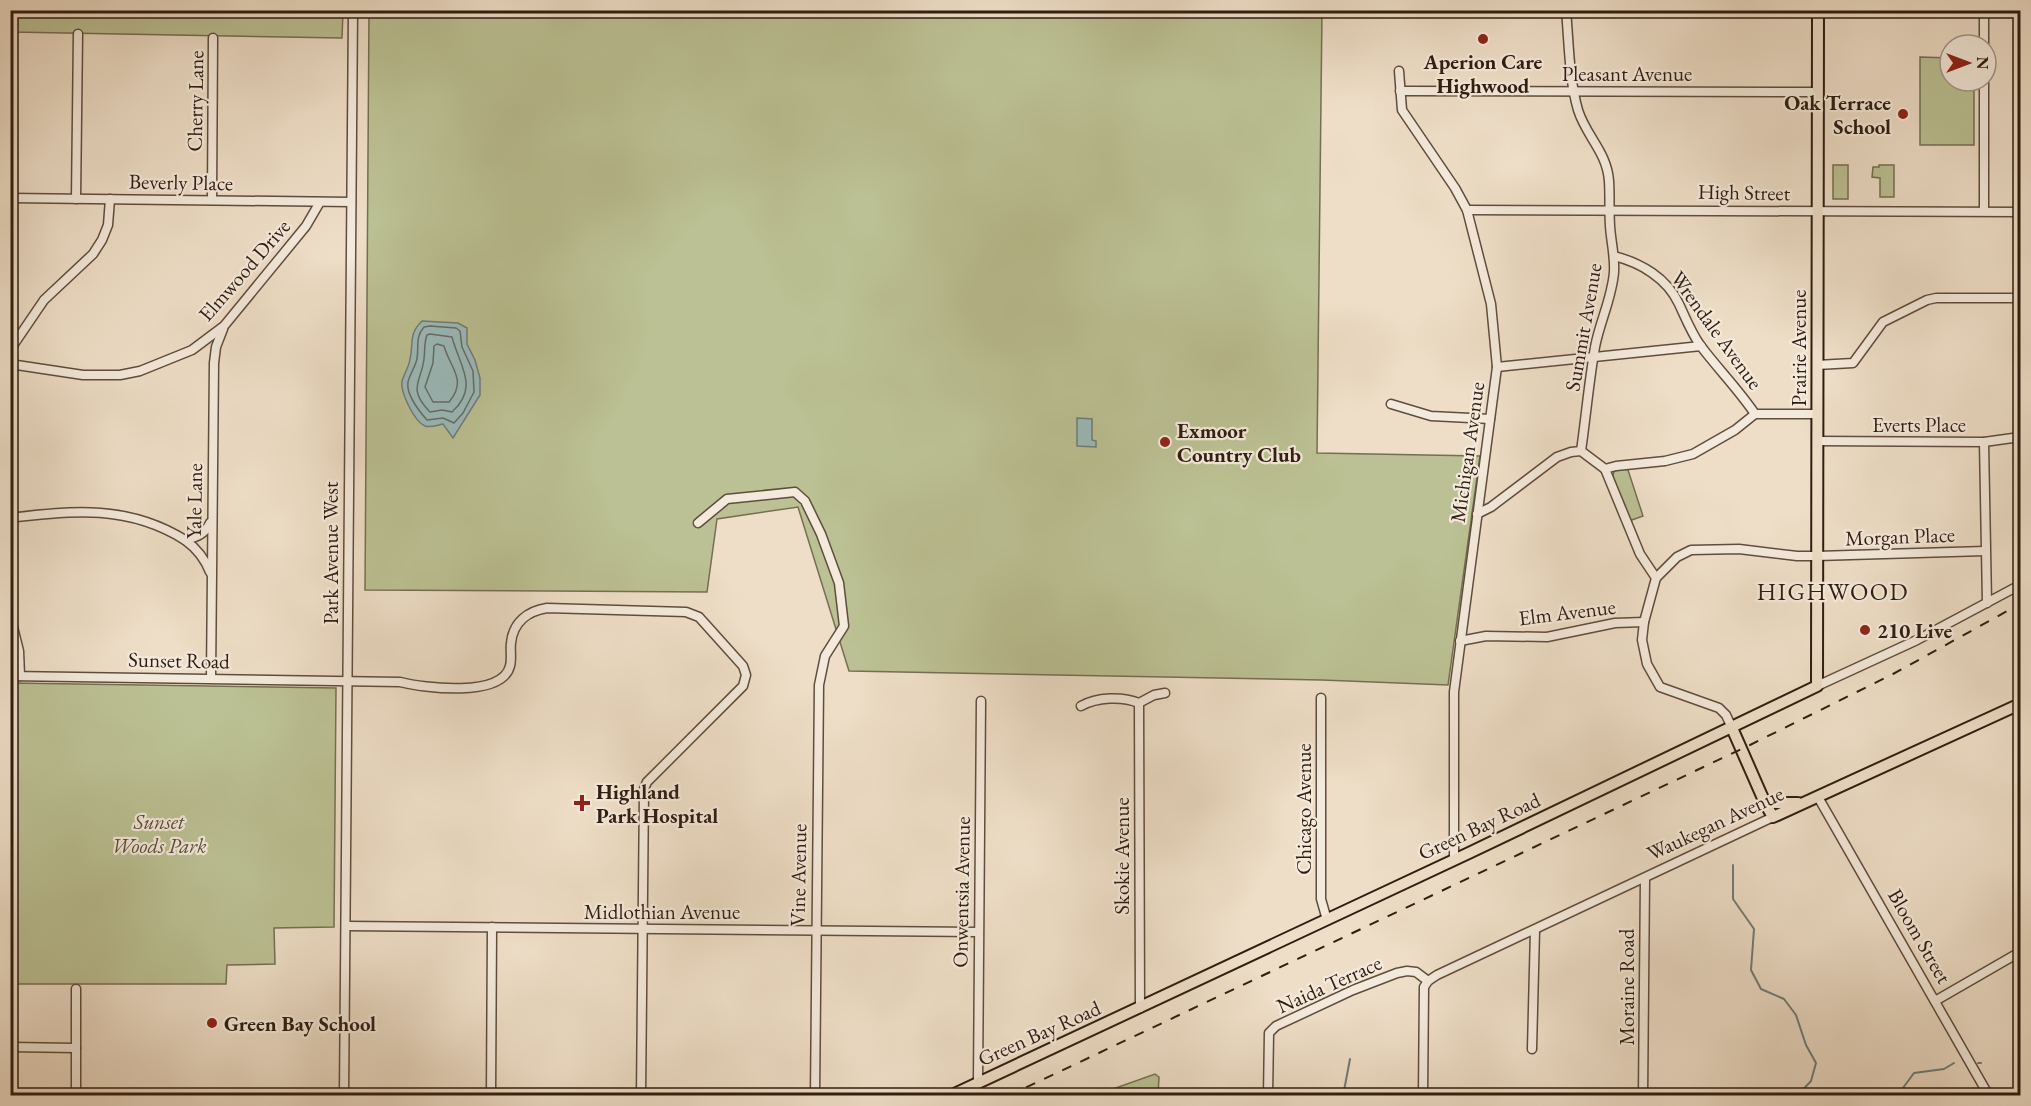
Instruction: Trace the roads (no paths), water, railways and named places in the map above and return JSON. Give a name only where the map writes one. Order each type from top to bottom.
[{"type":"main road","name":"Prairie Avenue","points":[[1817,686],[1818,10]]},
{"type":"main road","name":"Green Bay Road","points":[[950,1095],[1327,920],[1817,686]]},
{"type":"main road","name":"Waukegan Avenue","points":[[1773,817],[2020,704]]},
{"type":"main road","points":[[1731,728],[1773,817]]},
{"type":"main road","points":[[1765,803],[1785,804],[1813,799]]},
{"type":"street","name":"Park Avenue West","points":[[344,1095],[352,10]]},
{"type":"street","name":"Summit Avenue","points":[[1566,10],[1574,90],[1582,119],[1607,165],[1614,256],[1610,300],[1600,327],[1594,357],[1581,451]]},
{"type":"street","points":[[1984,10],[1984,33]]},
{"type":"street","points":[[76,199],[78,34]]},
{"type":"street","name":"Cherry Lane","points":[[212,200],[213,38]]},
{"type":"street","name":"Michigan Avenue","points":[[1399,71],[1402,110],[1455,188],[1467,210],[1491,304],[1497,367],[1454,692],[1454,860]]},
{"type":"street","name":"Pleasant Avenue","points":[[1401,91],[1818,92]]},
{"type":"street","points":[[1983,211],[1984,93]]},
{"type":"street","name":"Beverly Place","points":[[10,198],[351,202]]},
{"type":"street","points":[[10,350],[44,300],[93,254],[108,225],[110,199]]},
{"type":"street","name":"Elmwood Drive","points":[[10,364],[84,375],[120,375],[140,371],[192,350],[224,326],[306,226],[320,201]]},
{"type":"street","name":"High Street","points":[[1467,210],[2020,212]]},
{"type":"street","name":"Wrendale Avenue","points":[[1614,256],[1644,268],[1670,289],[1701,346],[1755,414]]},
{"type":"street","points":[[1817,365],[1853,363],[1883,322],[1927,300],[1936,298],[2020,298]]},
{"type":"street","name":"Yale Lane","points":[[211,678],[214,363],[216,347],[224,326]]},
{"type":"street","points":[[1497,367],[1701,346]]},
{"type":"street","points":[[1391,404],[1431,417],[1490,419]]},
{"type":"street","points":[[1605,469],[1665,461],[1693,454],[1735,430],[1755,414],[1817,414]]},
{"type":"street","name":"Everts Place","points":[[1817,441],[1983,442],[2020,436]]},
{"type":"street","points":[[1983,442],[1987,603]]},
{"type":"street","points":[[1477,514],[1491,507],[1557,458],[1571,452],[1581,451],[1605,469],[1640,554],[1656,578]]},
{"type":"street","name":"Vine Avenue","points":[[698,523],[727,499],[795,492],[805,501],[813,517],[839,583],[844,626],[825,656],[819,686],[815,1095]]},
{"type":"street","points":[[10,518],[90,511],[116,514],[159,525],[194,546],[208,565],[211,575]]},
{"type":"street","points":[[185,540],[207,530],[212,518]]},
{"type":"street","points":[[1731,728],[1726,715],[1719,708],[1660,687],[1647,664],[1642,646],[1644,622],[1656,578],[1677,557],[1691,550],[1739,549],[1817,556]]},
{"type":"street","name":"Morgan Place","points":[[1817,556],[1985,551]]},
{"type":"street","name":"Green Bay Road","points":[[1817,686],[1917,640],[2020,585]]},
{"type":"street","name":"Sunset Road","points":[[15,676],[211,678],[400,682],[418,686],[490,686],[501,681],[510,667],[511,642],[516,626],[534,610],[547,608],[686,612],[699,617],[743,666],[746,675],[743,686],[647,782],[644,789],[642,929]]},
{"type":"street","points":[[10,615],[19,651],[15,676]]},
{"type":"street","name":"Elm Avenue","points":[[1460,641],[1486,636],[1547,637],[1615,623],[1644,622]]},
{"type":"street","points":[[1081,705],[1090,700],[1123,699],[1139,703],[1154,695],[1165,693]]},
{"type":"street","name":"Chicago Avenue","points":[[1321,698],[1321,899],[1327,920]]},
{"type":"street","name":"Onwentsia Avenue","points":[[978,1082],[981,701]]},
{"type":"street","name":"Skokie Avenue","points":[[1139,703],[1140,1008]]},
{"type":"street","name":"Bloom Street","points":[[1813,799],[1989,1095]]},
{"type":"street","name":"Waukegan Avenue","points":[[1428,981],[1773,817]]},
{"type":"street","name":"Moraine Road","points":[[1643,1095],[1645,878]]},
{"type":"street","name":"Midlothian Avenue","points":[[346,926],[978,932]]},
{"type":"street","points":[[491,1095],[492,927]]},
{"type":"street","points":[[641,1095],[642,929]]},
{"type":"street","points":[[1532,1049],[1535,930]]},
{"type":"street","points":[[1935,1001],[2020,952]]},
{"type":"street","name":"Naida Terrace","points":[[1268,1095],[1269,1034],[1276,1026],[1353,990],[1407,971],[1416,972],[1428,981]]},
{"type":"street","points":[[1423,1095],[1424,987],[1428,981]]},
{"type":"street","points":[[76,989],[76,1095]]},
{"type":"street","points":[[10,1047],[76,1048]]},
{"type":"water","points":[[422,321],[458,323],[467,328],[467,344],[480,378],[480,395],[453,438],[443,424],[429,427],[421,423],[412,412],[403,392],[402,381],[409,362],[413,335]]},
{"type":"water","points":[[1077,418],[1092,419],[1092,440],[1096,441],[1096,447],[1077,446]]},
{"type":"waterway","points":[[1733,865],[1733,899],[1754,929],[1751,970],[1761,989],[1784,999],[1796,1015],[1806,1045],[1816,1063],[1811,1081],[1797,1096]]},
{"type":"waterway","points":[[1343,1096],[1350,1059]]},
{"type":"waterway","points":[[1897,1096],[1914,1073],[1944,1069],[1954,1063]]},
{"type":"railway","points":[[1008,1096],[1750,745],[1893,674],[2020,604]]},
{"type":"place","name":"Aperion Care Highwood","points":[[1483,39]]},
{"type":"place","name":"Oak Terrace School","points":[[1903,114]]},
{"type":"place","name":"Exmoor Country Club","points":[[1165,442]]},
{"type":"place","name":"210 Live","points":[[1865,630]]},
{"type":"place","name":"Highland Park Hospital","points":[[582,803]]},
{"type":"place","name":"Green Bay School","points":[[212,1023]]},
{"type":"district","name":"HIGHWOOD","points":[[1833,591]]},
{"type":"park label","name":"Sunset Woods Park","points":[[159,833]]}]
